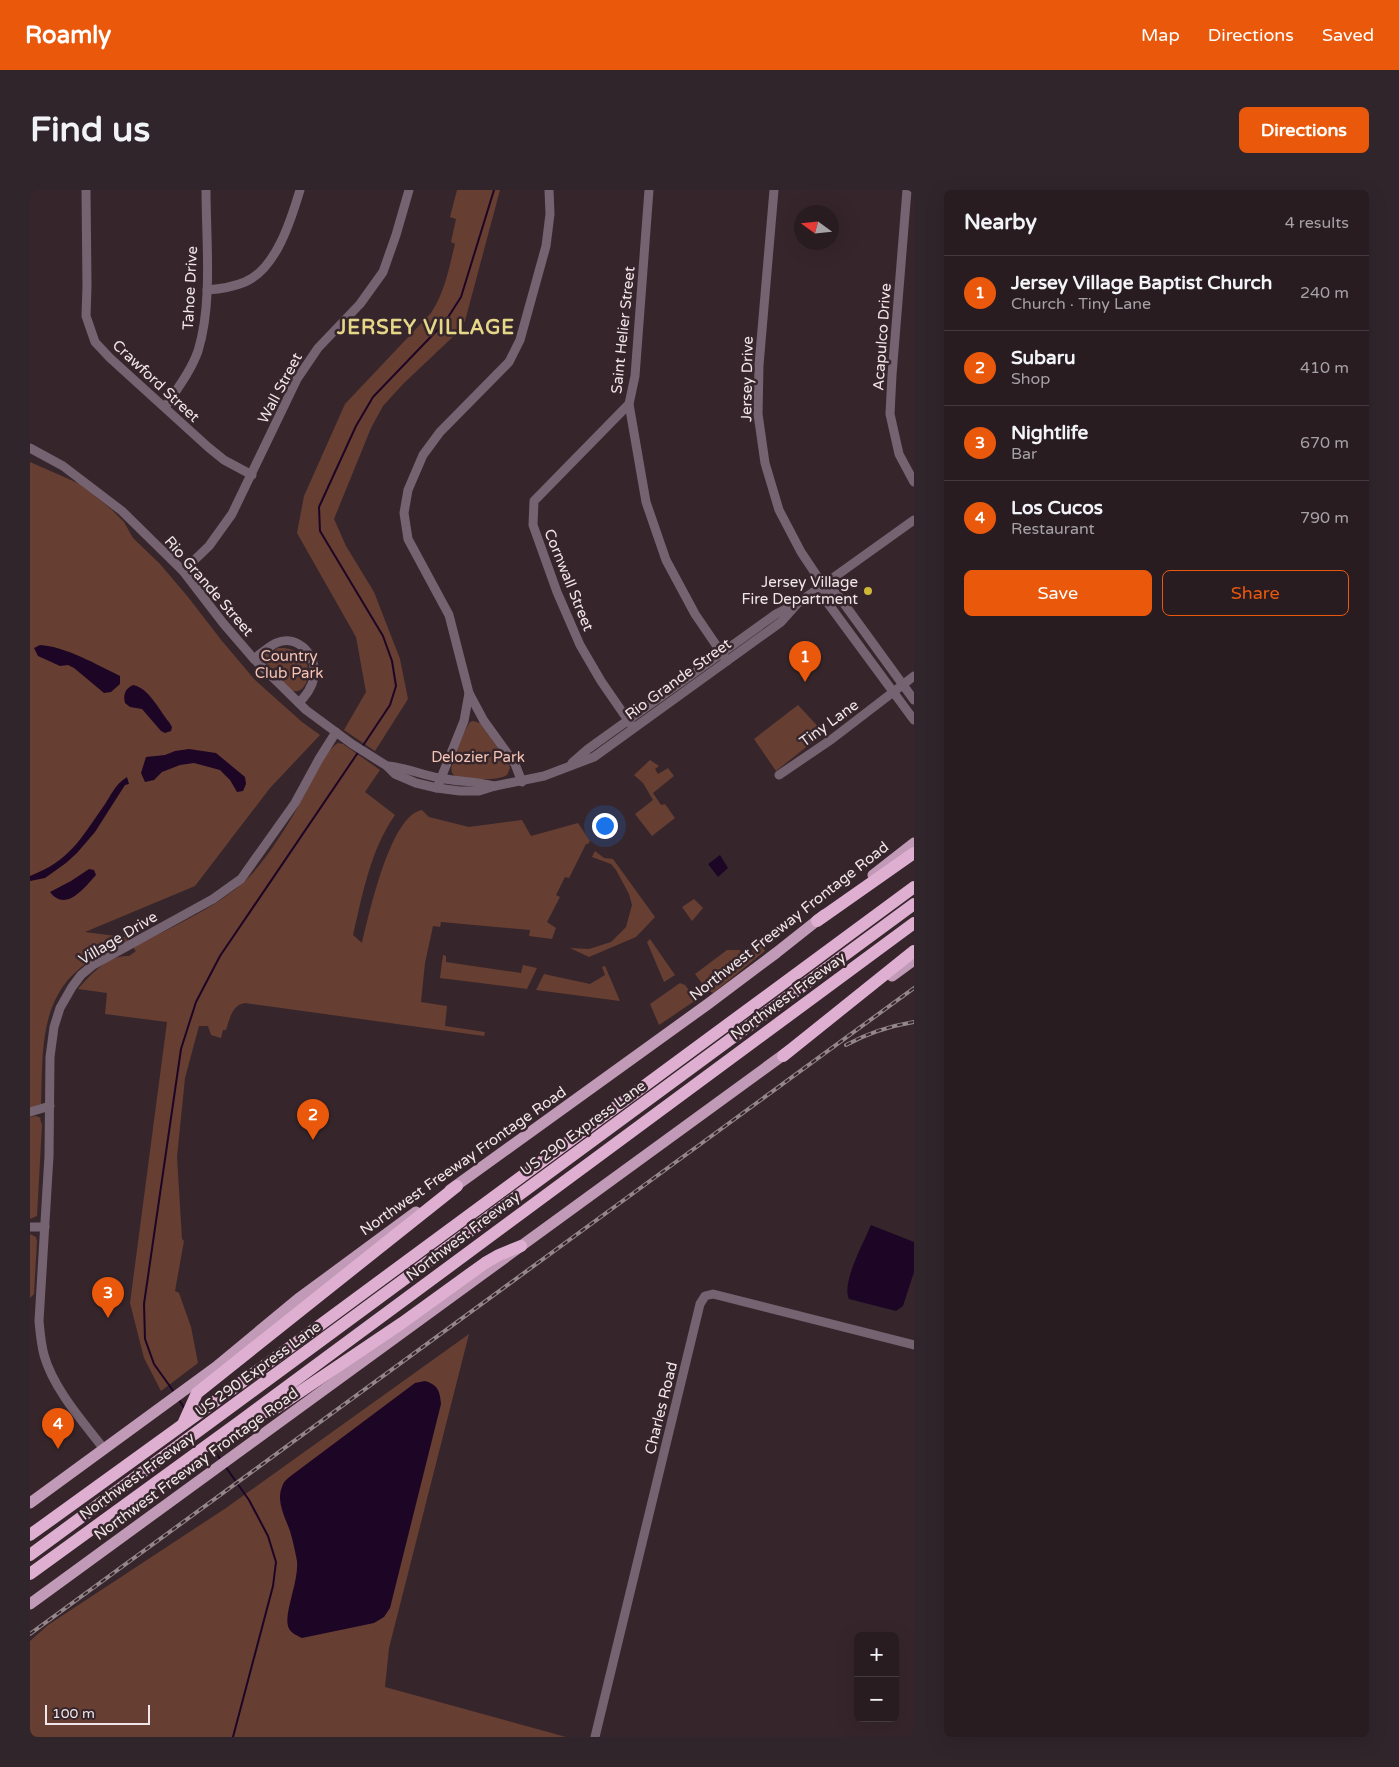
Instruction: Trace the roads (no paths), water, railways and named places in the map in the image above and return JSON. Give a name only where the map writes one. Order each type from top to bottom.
[{"type":"highway","points":[[817,921],[914,853]]},
{"type":"highway","name":"Northwest Freeway","points":[[30,1534],[179,1428],[914,887]]},
{"type":"highway","name":"US 290 Express Lane","points":[[30,1555],[914,904]]},
{"type":"highway","name":"Northwest Freeway","points":[[30,1574],[223,1434],[914,923]]},
{"type":"highway","points":[[783,1056],[914,950]]},
{"type":"highway","points":[[179,1428],[197,1393],[457,1186]]},
{"type":"highway","points":[[239,1422],[276,1408],[402,1323],[485,1263],[521,1246]]},
{"type":"main road","name":"Northwest Freeway Frontage Road","points":[[30,1502],[216,1367],[298,1299],[362,1250],[429,1202],[457,1186],[708,1004],[817,921],[914,843]]},
{"type":"main road","name":"Northwest Freeway Frontage Road","points":[[30,1604],[914,960]]},
{"type":"street","name":"Crawford Street","points":[[86,190],[86,316],[95,342],[110,358],[218,456],[252,475]]},
{"type":"street","name":"Tahoe Drive","points":[[165,407],[186,376],[198,352],[204,325],[207,290],[206,190]]},
{"type":"street","points":[[207,290],[224,289],[247,282],[269,263],[283,239],[300,190]]},
{"type":"street","name":"Wall Street","points":[[183,571],[209,546],[232,514],[297,379],[318,348],[360,304],[383,272],[409,190]]},
{"type":"street","points":[[522,782],[515,764],[484,721],[469,693],[449,615],[408,539],[404,513],[408,490],[423,455],[440,432],[509,362],[520,340],[546,246],[550,214],[549,190]]},
{"type":"street","name":"Saint Helier Street","points":[[649,190],[634,376],[629,404],[646,502],[666,560],[695,614],[724,657]]},
{"type":"street","name":"Jersey Drive","points":[[774,190],[759,366],[758,414],[765,463],[779,510],[801,552],[823,585],[827,602],[914,720]]},
{"type":"street","name":"Acapulco Drive","points":[[907,190],[890,414],[899,454],[914,482]]},
{"type":"street","name":"Cornwall Street","points":[[629,404],[534,501],[533,525],[557,592],[580,645],[601,681],[631,725]]},
{"type":"street","name":"Rio Grande Street","points":[[30,448],[63,466],[122,511],[183,571],[223,623],[254,659],[299,703],[352,744],[387,766],[395,774],[416,783],[460,791],[479,792],[495,786],[544,776],[568,766],[588,749],[631,725],[724,657],[781,622],[798,603],[914,520]]},
{"type":"street","name":"Jersey Drive","points":[[823,585],[837,594],[914,700]]},
{"type":"street","points":[[254,659],[278,642],[292,642],[304,647],[313,660],[314,675],[310,691],[299,703]]},
{"type":"street","name":"Tiny Lane","points":[[779,775],[832,739],[914,676]]},
{"type":"street","points":[[437,788],[464,721],[469,693]]},
{"type":"street","name":"Village Drive","points":[[104,1449],[51,1375],[44,1356],[39,1321],[45,1227],[51,1041],[60,1008],[72,987],[94,965],[193,910],[241,879],[295,803],[336,732]]},
{"type":"street","name":"Rio Grande Street","points":[[387,766],[398,766],[441,778],[479,781],[495,786]]},
{"type":"street","points":[[30,1112],[50,1106]]},
{"type":"street","points":[[30,1227],[45,1227]]},
{"type":"street","name":"Charles Road","points":[[595,1737],[700,1304],[705,1296],[713,1294],[914,1345]]},
{"type":"waterway","points":[[362,747],[390,705],[396,686],[392,661],[383,636],[320,531],[319,507],[356,426],[373,397],[445,322],[461,297],[494,190]]},
{"type":"waterway","points":[[174,1392],[154,1364],[145,1339],[144,1304],[181,1049],[196,1002],[220,956],[359,751]]},
{"type":"waterway","points":[[179,1400],[185,1409]]},
{"type":"waterway","points":[[212,1447],[221,1460]]},
{"type":"waterway","points":[[225,1466],[249,1500],[268,1536],[276,1562],[273,1586],[233,1737]]},
{"type":"railway","points":[[30,1634],[914,988]]},
{"type":"railway","points":[[846,1045],[879,1030],[914,1022]]},
{"type":"place","name":"Jersey Village Fire Department","points":[[868,591]]},
{"type":"place","name":"Jersey Village Baptist Church","points":[[805,682]]},
{"type":"place","name":"Subaru","points":[[313,1140]]},
{"type":"place","name":"Nightlife","points":[[108,1318]]},
{"type":"place","name":"Los Cucos","points":[[58,1449]]},
{"type":"district","name":"JERSEY VILLAGE","points":[[426,328]]},
{"type":"park label","name":"Country Club Park","points":[[289,664]]},
{"type":"park label","name":"Delozier Park","points":[[478,757]]}]
